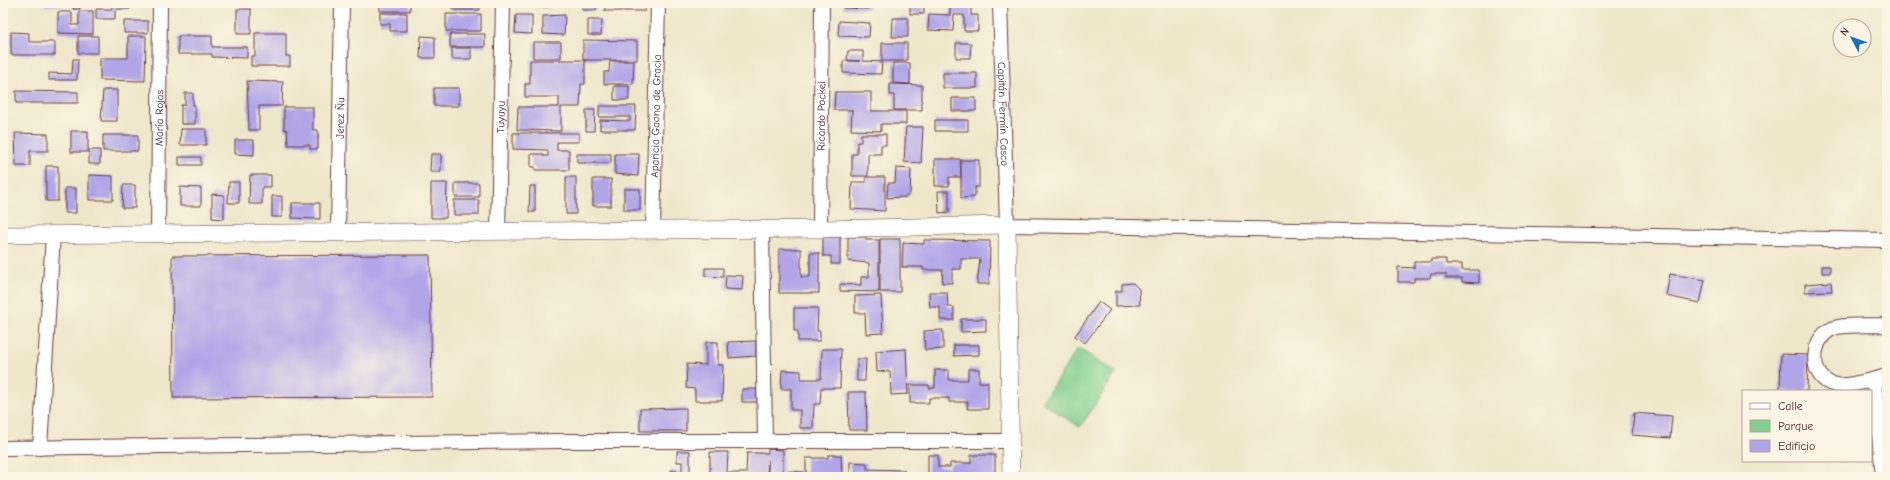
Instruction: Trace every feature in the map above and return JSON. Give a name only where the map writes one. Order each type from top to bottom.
[{"type":"street","name":"María Rojas","points":[[158,234],[160,3]]},
{"type":"street","name":"Jerez Ñu","points":[[338,232],[342,3]]},
{"type":"street","name":"Tuyuyu","points":[[498,231],[503,3]]},
{"type":"street","name":"Aparicia Gaona de Gracia","points":[[653,230],[658,3]]},
{"type":"street","name":"Ricardo Pockel","points":[[820,228],[822,3]]},
{"type":"street","name":"Capitán Fermín Casco","points":[[1000,3],[1007,225]]},
{"type":"street","points":[[1007,225],[1011,477]]},
{"type":"street","points":[[3,235],[762,229],[1007,225],[1887,240]]},
{"type":"street","points":[[762,229],[765,441]]},
{"type":"street","points":[[40,448],[53,235]]},
{"type":"street","points":[[1883,477],[1880,378],[1837,386],[1827,382],[1819,375],[1814,362],[1816,349],[1823,335],[1837,327],[1887,325]]},
{"type":"street","points":[[3,448],[559,441],[1011,441]]},
{"type":"green space","points":[[1078,348],[1116,373],[1080,427],[1042,402]]},
{"type":"building","points":[[45,3],[80,3],[80,9],[73,9],[73,6],[45,6]]},
{"type":"building","points":[[112,3],[130,3],[130,9],[115,9],[115,19],[96,19],[96,9],[112,9]]},
{"type":"building","points":[[380,3],[410,3],[410,11],[380,11]]},
{"type":"building","points":[[453,3],[480,3],[480,10],[452,10]]},
{"type":"building","points":[[526,3],[549,3],[549,7],[526,7]]},
{"type":"building","points":[[582,3],[596,3],[596,10],[582,10]]},
{"type":"building","points":[[605,3],[645,3],[645,11],[605,11]]},
{"type":"building","points":[[844,3],[868,3],[868,9],[843,8]]},
{"type":"building","points":[[910,3],[924,3],[924,14],[910,14]]},
{"type":"building","points":[[950,3],[971,3],[971,15],[978,15],[978,31],[964,31],[964,15],[954,15],[953,31],[928,30],[929,14],[950,15]]},
{"type":"building","points":[[237,9],[251,9],[251,34],[237,34]]},
{"type":"building","points":[[79,11],[93,11],[93,34],[58,33],[58,12],[72,12],[72,25],[79,25]]},
{"type":"building","points":[[380,13],[407,13],[407,31],[390,31],[390,24],[380,24]]},
{"type":"building","points":[[446,14],[481,14],[481,31],[446,31]]},
{"type":"building","points":[[516,15],[532,15],[532,34],[515,33]]},
{"type":"building","points":[[565,15],[564,35],[543,34],[543,16]]},
{"type":"building","points":[[893,18],[908,18],[908,37],[892,37]]},
{"type":"building","points":[[588,20],[602,20],[601,35],[588,35]]},
{"type":"building","points":[[124,21],[148,21],[148,33],[124,33]]},
{"type":"building","points":[[839,21],[870,23],[869,37],[838,36]]},
{"type":"building","points":[[11,32],[29,33],[29,42],[55,42],[55,55],[11,55]]},
{"type":"building","points":[[255,33],[286,33],[286,56],[290,56],[290,66],[251,66],[251,56],[255,56]]},
{"type":"building","points":[[450,34],[485,34],[485,47],[450,47]]},
{"type":"building","points":[[78,36],[98,36],[98,53],[78,53]]},
{"type":"building","points":[[128,36],[146,36],[145,81],[100,80],[100,58],[128,58]]},
{"type":"building","points":[[178,36],[212,36],[212,47],[247,47],[247,58],[212,57],[212,54],[178,54]]},
{"type":"building","points":[[421,36],[435,37],[435,58],[420,58]]},
{"type":"building","points":[[583,40],[637,41],[637,60],[583,60]]},
{"type":"building","points":[[533,42],[561,42],[561,58],[533,58]]},
{"type":"building","points":[[882,43],[907,43],[907,61],[882,61]]},
{"type":"building","points":[[956,43],[971,43],[970,58],[956,58]]},
{"type":"building","points":[[452,48],[471,48],[471,59],[452,59]]},
{"type":"building","points":[[848,51],[863,51],[863,61],[882,62],[881,74],[843,73],[843,61],[860,61],[847,60]]},
{"type":"building","points":[[73,59],[78,59],[77,80],[49,80],[49,73],[72,74]]},
{"type":"building","points":[[530,60],[585,60],[585,84],[581,84],[580,107],[561,107],[561,131],[517,130],[518,107],[559,107],[559,97],[525,97],[525,84],[530,84]]},
{"type":"building","points":[[610,61],[634,61],[633,84],[604,84],[604,72],[609,72]]},
{"type":"building","points":[[893,63],[910,63],[910,84],[893,83]]},
{"type":"building","points":[[943,73],[977,73],[977,88],[943,88]]},
{"type":"building","points":[[247,81],[283,82],[282,106],[259,106],[259,130],[249,130]]},
{"type":"building","points":[[890,84],[922,85],[922,110],[894,110],[894,95],[890,95]]},
{"type":"building","points":[[614,86],[629,86],[629,100],[614,100]]},
{"type":"building","points":[[434,88],[459,88],[459,106],[434,106]]},
{"type":"building","points":[[103,90],[117,90],[117,121],[101,121]]},
{"type":"building","points":[[16,91],[78,92],[78,103],[16,103]]},
{"type":"building","points":[[835,92],[871,92],[871,111],[906,111],[906,124],[881,124],[881,131],[851,130],[852,110],[834,110]]},
{"type":"building","points":[[185,93],[193,93],[193,105],[195,105],[195,124],[181,124],[181,105],[185,105]]},
{"type":"building","points":[[952,98],[976,98],[976,111],[952,111]]},
{"type":"building","points":[[599,106],[636,106],[635,130],[600,130],[600,120],[630,121],[630,117],[599,117]]},
{"type":"building","points":[[284,107],[313,107],[313,130],[318,130],[318,149],[310,149],[310,145],[288,145],[287,130],[284,129]]},
{"type":"building","points":[[586,110],[595,110],[594,131],[586,131]]},
{"type":"building","points":[[935,120],[968,120],[968,131],[935,131]]},
{"type":"building","points":[[906,127],[923,127],[921,163],[904,162]]},
{"type":"building","points":[[181,129],[206,129],[206,145],[180,145]]},
{"type":"building","points":[[71,131],[88,131],[88,152],[71,152]]},
{"type":"building","points":[[15,133],[48,134],[48,151],[30,151],[30,166],[16,166]]},
{"type":"building","points":[[513,133],[579,133],[579,142],[557,142],[557,150],[569,150],[569,170],[535,170],[535,167],[531,167],[531,154],[543,154],[543,156],[548,156],[548,150],[513,149]]},
{"type":"building","points":[[861,134],[886,134],[886,145],[881,145],[881,154],[868,154],[868,176],[852,176],[852,154],[857,154],[857,142],[861,142]]},
{"type":"building","points":[[103,135],[138,135],[138,151],[103,151]]},
{"type":"building","points":[[235,140],[254,140],[254,155],[235,154]]},
{"type":"building","points":[[89,150],[100,150],[100,164],[89,164]]},
{"type":"building","points":[[431,154],[441,154],[441,172],[430,172]]},
{"type":"building","points":[[577,154],[611,154],[611,163],[577,163]]},
{"type":"building","points":[[615,154],[639,154],[638,176],[615,174]]},
{"type":"building","points":[[179,157],[201,157],[201,165],[179,165]]},
{"type":"building","points":[[935,159],[960,159],[961,177],[949,177],[949,186],[935,186]]},
{"type":"building","points":[[961,160],[979,160],[979,187],[975,187],[975,197],[961,198]]},
{"type":"building","points":[[46,166],[58,166],[58,201],[46,201]]},
{"type":"building","points":[[896,168],[911,169],[910,194],[906,197],[887,198],[888,183],[895,183]]},
{"type":"building","points":[[89,175],[113,176],[113,200],[89,200]]},
{"type":"building","points":[[250,175],[271,175],[271,187],[262,187],[262,204],[249,204]]},
{"type":"building","points":[[566,177],[576,177],[576,214],[566,214]]},
{"type":"building","points":[[866,177],[885,177],[885,211],[851,209],[852,182],[866,182]]},
{"type":"building","points":[[593,179],[611,179],[611,206],[593,206]]},
{"type":"building","points":[[229,182],[239,182],[239,203],[228,203]]},
{"type":"building","points":[[431,183],[447,183],[446,218],[431,218]]},
{"type":"building","points":[[455,183],[479,183],[479,197],[455,197]]},
{"type":"building","points":[[123,185],[135,185],[135,208],[122,208]]},
{"type":"building","points":[[530,186],[535,186],[535,212],[529,212]]},
{"type":"building","points":[[180,187],[201,188],[201,206],[180,206]]},
{"type":"building","points":[[65,188],[76,188],[76,213],[65,213]]},
{"type":"building","points":[[624,189],[640,189],[640,210],[624,210]]},
{"type":"building","points":[[938,191],[949,191],[949,212],[939,213]]},
{"type":"building","points":[[212,194],[224,195],[224,219],[212,218]]},
{"type":"building","points":[[272,196],[282,196],[282,217],[272,217]]},
{"type":"building","points":[[454,200],[479,200],[479,215],[454,215]]},
{"type":"building","points":[[292,203],[320,203],[320,219],[292,218]]},
{"type":"building","points":[[823,237],[840,237],[840,264],[831,264],[831,256],[823,256]]},
{"type":"building","points":[[848,237],[866,237],[866,240],[879,240],[879,292],[840,291],[840,284],[861,285],[861,277],[869,277],[869,263],[848,261]]},
{"type":"building","points":[[880,239],[900,239],[900,292],[880,292]]},
{"type":"building","points":[[924,240],[990,241],[989,284],[977,284],[980,259],[961,259],[961,269],[952,269],[952,283],[942,283],[943,270],[923,270],[923,267],[902,267],[903,243],[924,244]]},
{"type":"building","points":[[779,249],[801,249],[801,277],[810,277],[810,253],[819,253],[819,293],[779,293]]},
{"type":"building","points":[[430,255],[432,397],[173,398],[172,256]]},
{"type":"building","points":[[1431,259],[1446,259],[1446,264],[1462,264],[1462,270],[1479,270],[1479,283],[1462,282],[1462,278],[1446,278],[1446,274],[1431,274],[1430,278],[1414,278],[1414,282],[1398,282],[1398,267],[1414,268],[1414,262],[1431,262]]},
{"type":"building","points":[[1822,266],[1830,266],[1830,273],[1822,273]]},
{"type":"building","points":[[705,268],[723,268],[723,277],[705,276]]},
{"type":"building","points":[[1670,274],[1705,280],[1700,303],[1666,296]]},
{"type":"building","points":[[726,275],[743,276],[742,290],[725,289]]},
{"type":"building","points":[[1831,282],[1832,291],[1805,292],[1805,284]]},
{"type":"building","points":[[1133,283],[1139,289],[1140,305],[1116,306],[1116,291],[1122,291],[1122,284]]},
{"type":"building","points":[[929,292],[947,292],[948,307],[954,307],[954,320],[940,320],[940,307],[930,307]]},
{"type":"building","points":[[881,295],[883,333],[866,334],[865,313],[855,313],[855,296]]},
{"type":"building","points":[[1099,302],[1110,310],[1085,343],[1075,336]]},
{"type":"building","points":[[794,308],[818,308],[817,331],[820,331],[820,341],[798,341],[798,331],[794,331]]},
{"type":"building","points":[[961,319],[986,319],[986,331],[961,332]]},
{"type":"building","points":[[943,330],[943,349],[925,350],[924,331]]},
{"type":"building","points":[[756,341],[756,356],[729,358],[728,342]]},
{"type":"building","points":[[706,342],[718,342],[718,365],[723,365],[722,401],[695,401],[695,389],[686,388],[687,364],[706,365]]},
{"type":"building","points":[[954,345],[979,345],[979,355],[954,356]]},
{"type":"building","points":[[822,349],[841,349],[840,388],[821,388],[820,404],[814,404],[813,428],[800,428],[800,410],[791,410],[791,389],[781,389],[782,370],[801,371],[801,379],[821,379]]},
{"type":"building","points":[[906,349],[908,394],[891,395],[890,371],[877,372],[876,351]]},
{"type":"building","points":[[1781,354],[1808,355],[1807,390],[1780,390]]},
{"type":"building","points":[[857,359],[866,359],[865,381],[857,381]]},
{"type":"building","points":[[968,369],[979,369],[979,382],[988,382],[988,409],[967,409],[968,402],[949,402],[949,398],[929,398],[929,403],[910,403],[910,385],[929,385],[929,388],[935,388],[935,370],[949,370],[949,380],[968,380]]},
{"type":"building","points":[[3,384],[5,384],[4,409],[3,409]]},
{"type":"building","points":[[742,389],[757,389],[757,402],[742,402]]},
{"type":"building","points":[[848,392],[866,392],[867,430],[849,430]]},
{"type":"building","points":[[686,408],[686,431],[640,431],[640,409]]},
{"type":"building","points":[[1634,413],[1672,416],[1670,438],[1632,435]]},
{"type":"building","points":[[768,449],[783,450],[783,477],[768,477],[768,460],[767,477],[671,477],[671,470],[682,471],[682,462],[677,462],[677,451],[690,451],[690,475],[710,475],[710,452],[728,452],[727,473],[746,473],[747,453],[768,453]]},
{"type":"building","points":[[828,455],[841,455],[842,477],[806,477],[806,458],[828,458]]},
{"type":"building","points":[[928,455],[938,455],[938,467],[950,467],[950,463],[971,463],[971,455],[995,455],[995,477],[928,477]]},
{"type":"building","points":[[850,462],[867,463],[867,469],[904,470],[904,477],[850,477]]},
{"type":"building","points":[[787,471],[804,472],[804,477],[787,477]]}]
